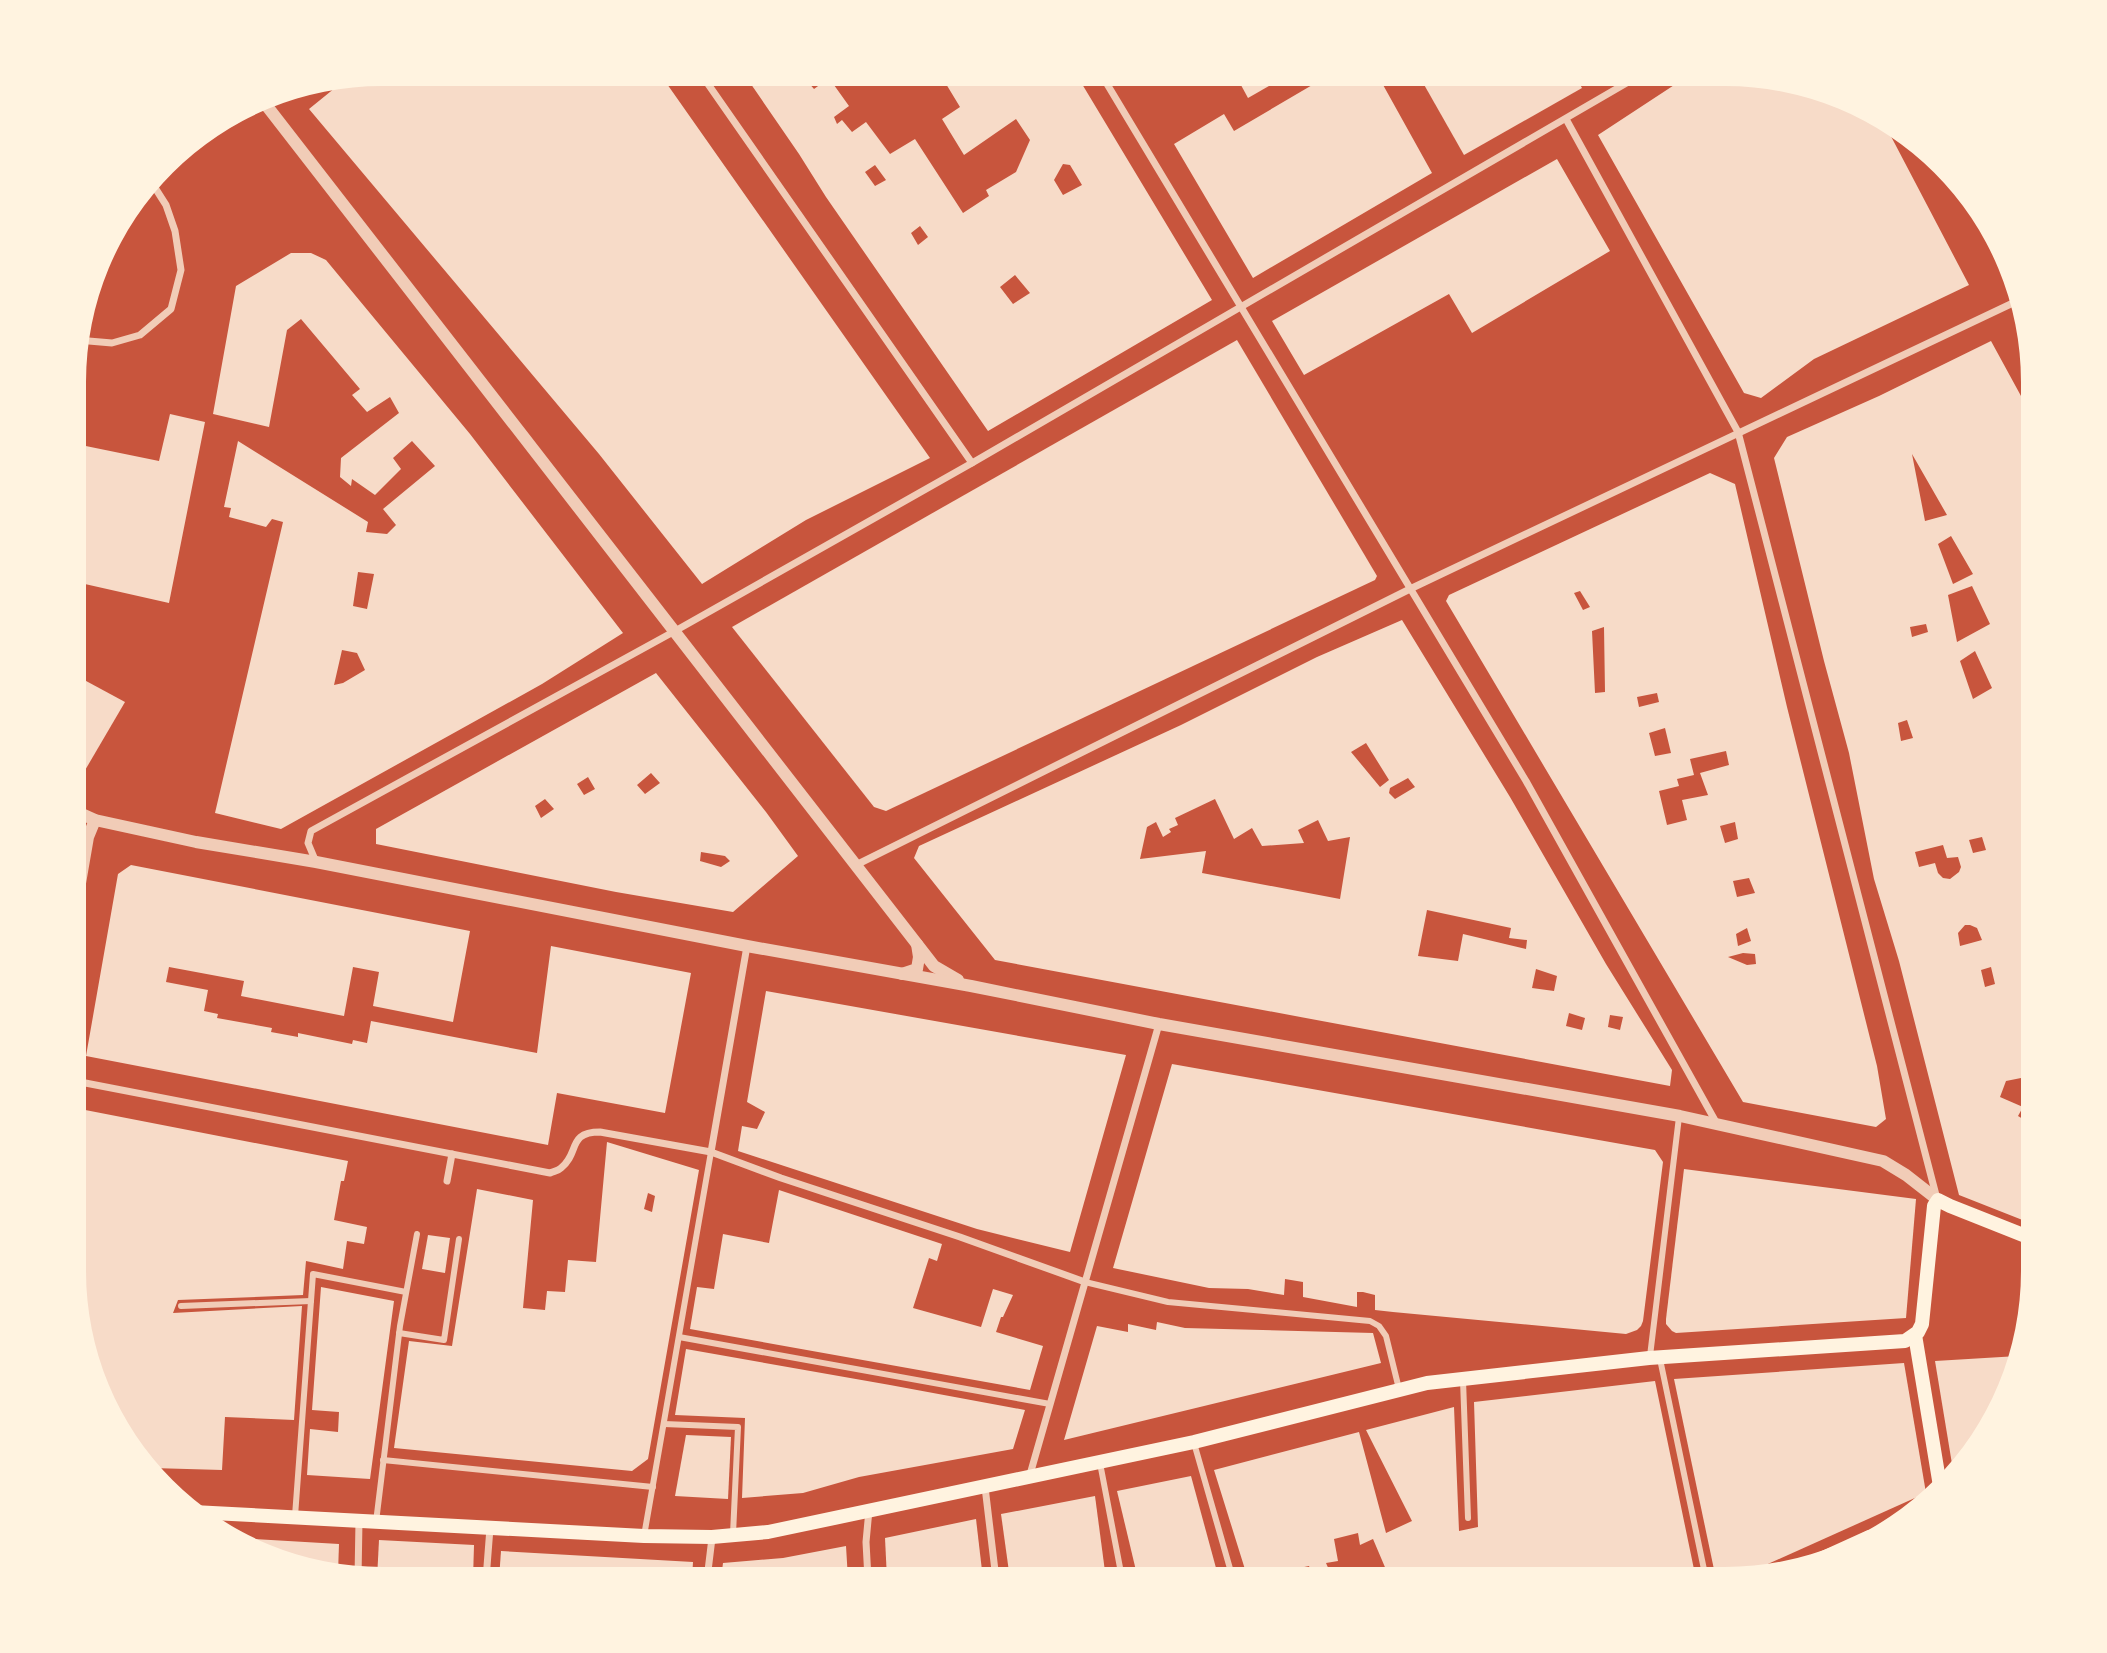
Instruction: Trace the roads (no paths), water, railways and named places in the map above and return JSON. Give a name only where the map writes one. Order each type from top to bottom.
[{"type":"main road","points":[[211,1513],[644,1536],[733,1536],[802,1526],[1194,1442],[1427,1383],[1655,1358],[1905,1341],[1915,1335],[1922,1324],[1934,1206],[1938,1200],[2021,1234]]},
{"type":"main road","points":[[1915,1335],[1938,1476]]},
{"type":"street","points":[[709,86],[972,463]]},
{"type":"street","points":[[1108,86],[1526,781],[1717,1124]]},
{"type":"street","points":[[316,862],[308,843],[311,831],[675,631],[972,463],[1622,86]]},
{"type":"street","points":[[269,108],[917,944],[934,965],[971,986]]},
{"type":"street","points":[[1566,119],[1738,432],[1938,1200]]},
{"type":"street","points":[[88,341],[111,343],[140,335],[171,309],[181,270],[175,231],[166,205],[157,190]]},
{"type":"street","points":[[856,865],[1410,589],[2011,304]]},
{"type":"street","points":[[86,816],[196,842],[316,862],[1159,1024],[1679,1116],[1883,1161],[1938,1200]]},
{"type":"street","points":[[86,849],[95,820]]},
{"type":"street","points":[[902,974],[917,969],[917,944]]},
{"type":"street","points":[[644,1536],[747,946]]},
{"type":"street","points":[[1029,1478],[1159,1024]]},
{"type":"street","points":[[86,1083],[551,1173],[561,1168],[576,1140],[589,1132],[711,1152],[1085,1282],[1168,1302],[1370,1321],[1380,1326],[1386,1336],[1399,1390]]},
{"type":"street","points":[[1679,1116],[1655,1358],[1703,1567]]},
{"type":"street","points":[[447,1181],[452,1154]]},
{"type":"street","points":[[376,1522],[399,1333],[417,1234]]},
{"type":"street","points":[[399,1333],[444,1339],[459,1239]]},
{"type":"street","points":[[295,1517],[313,1274],[406,1292]]},
{"type":"street","points":[[181,1306],[311,1301]]},
{"type":"street","points":[[679,1337],[1050,1404]]},
{"type":"street","points":[[1463,1379],[1468,1518]]},
{"type":"street","points":[[664,1424],[738,1427],[733,1536]]},
{"type":"street","points":[[1194,1442],[1230,1567]]},
{"type":"street","points":[[383,1460],[653,1487]]},
{"type":"street","points":[[1100,1463],[1120,1567]]},
{"type":"street","points":[[985,1487],[995,1567]]},
{"type":"street","points":[[867,1567],[869,1510]]},
{"type":"street","points":[[358,1567],[359,1521]]},
{"type":"street","points":[[487,1567],[490,1528]]},
{"type":"street","points":[[708,1567],[712,1537]]}]
